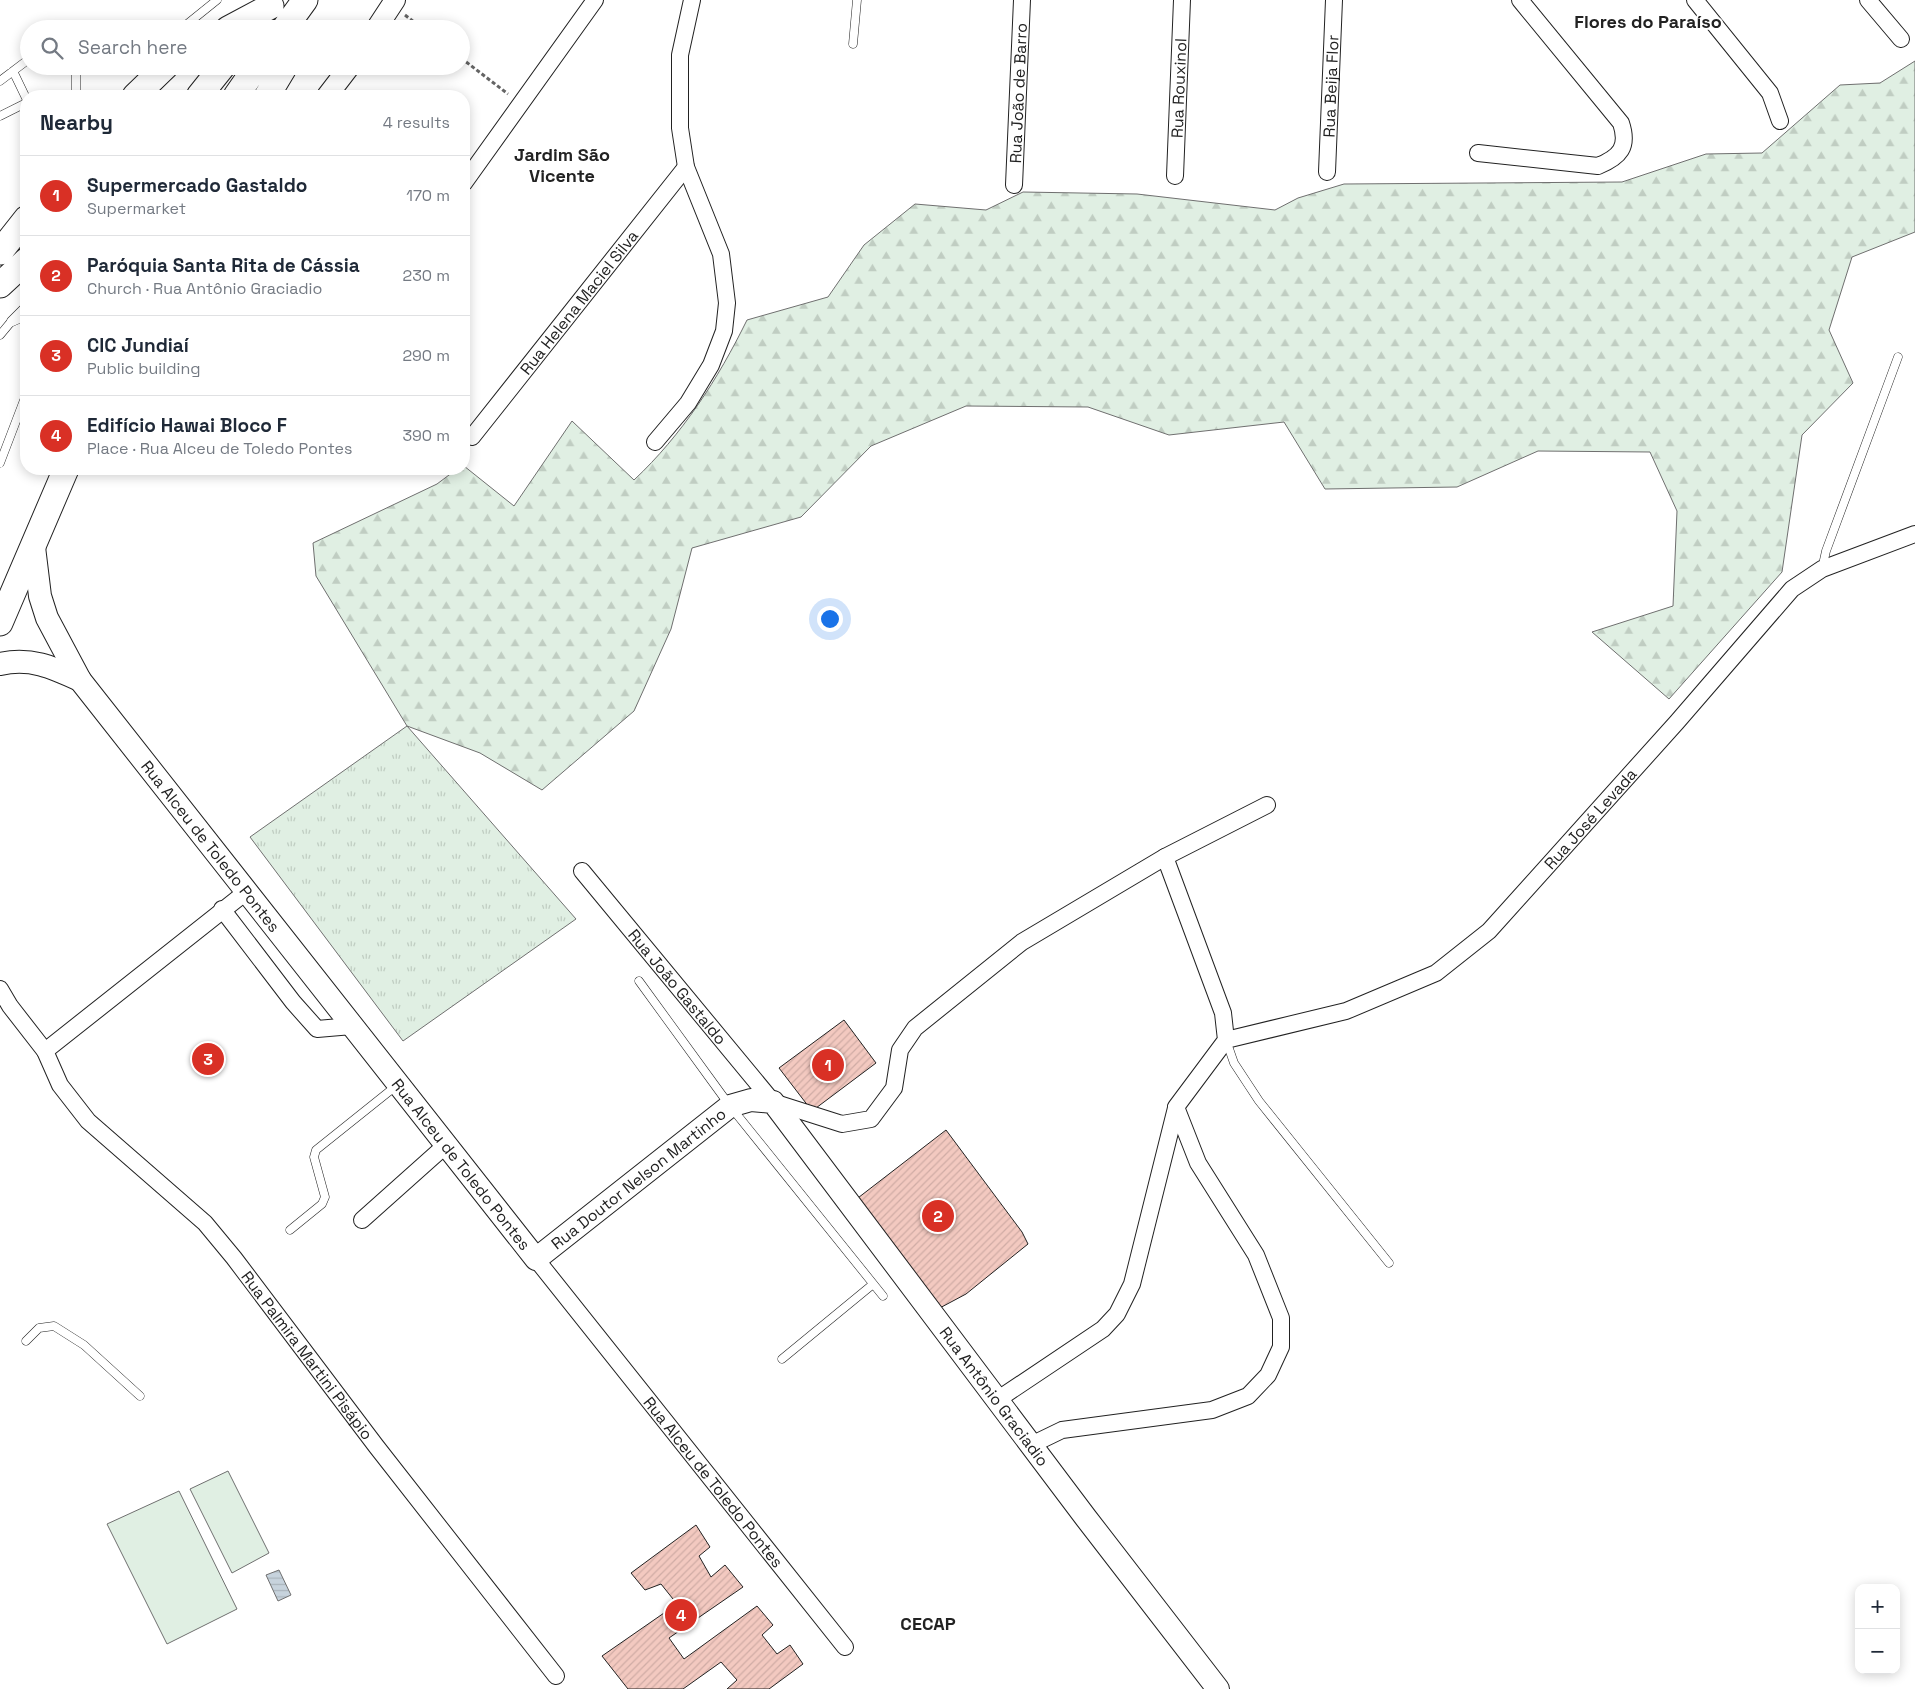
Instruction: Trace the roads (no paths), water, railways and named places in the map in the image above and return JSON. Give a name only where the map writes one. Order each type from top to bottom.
[{"type":"main road","points":[[291,20],[305,0]]},
{"type":"main road","points":[[309,20],[315,0]]},
{"type":"main road","points":[[244,20],[273,3]]},
{"type":"main road","points":[[260,20],[273,3]]},
{"type":"main road","points":[[141,90],[157,75]]},
{"type":"main road","points":[[204,90],[216,75]]},
{"type":"main road","points":[[240,90],[251,75]]},
{"type":"main road","points":[[271,90],[280,75]]},
{"type":"main road","points":[[0,252],[20,227]]},
{"type":"main road","points":[[0,285],[20,267]]},
{"type":"main road","points":[[0,623],[64,475]]},
{"type":"main road","name":"Rua Alceu de Toledo Pontes","points":[[34,547],[40,596],[46,618],[80,680],[536,1259]]},
{"type":"main road","name":"Rua Alceu de Toledo Pontes","points":[[0,664],[15,661],[34,661],[80,680]]},
{"type":"main road","name":"Rua Doutor Nelson Martinho","points":[[536,1259],[730,1106],[751,1100],[773,1102]]},
{"type":"main road","name":"Rua Antônio Graciadio","points":[[773,1102],[1031,1445],[1218,1689]]},
{"type":"street","points":[[382,20],[395,0]]},
{"type":"street","points":[[470,175],[595,0]]},
{"type":"street","points":[[655,442],[688,403],[712,365],[724,331],[727,303],[720,254],[686,167],[680,128],[680,54],[692,0]]},
{"type":"street","name":"Rua João de Barro","points":[[1014,186],[1022,0]]},
{"type":"street","name":"Rua Rouxinol","points":[[1175,176],[1182,0]]},
{"type":"street","name":"Rua Beija Flor","points":[[1327,172],[1334,0]]},
{"type":"street","points":[[1478,153],[1598,166],[1612,160],[1621,150],[1625,137],[1621,124],[1520,0]]},
{"type":"street","points":[[1695,0],[1770,93],[1780,121]]},
{"type":"street","points":[[1868,0],[1901,40]]},
{"type":"street","points":[[332,90],[343,75]]},
{"type":"street","name":"Rua Helena Maciel Silva","points":[[472,437],[686,167]]},
{"type":"street","name":"Rua José Levada","points":[[1226,1040],[1346,1012],[1436,973],[1489,931],[1677,722],[1792,589],[1822,569],[1915,534]]},
{"type":"street","points":[[773,1102],[842,1124],[871,1119],[894,1088],[900,1050],[915,1028],[1022,942],[1165,857],[1267,805]]},
{"type":"street","points":[[997,1400],[1103,1329],[1117,1314],[1132,1284],[1176,1108],[1226,1040],[1223,1013],[1165,857]]},
{"type":"street","name":"Rua João Gastaldo","points":[[582,871],[773,1102]]},
{"type":"street","points":[[45,1051],[222,909],[246,892]]},
{"type":"street","points":[[222,909],[293,1002],[317,1028],[352,1026]]},
{"type":"street","name":"Rua Palmira Martini Pisápio","points":[[0,989],[10,1006],[45,1051],[60,1085],[88,1121],[205,1223],[556,1676]]},
{"type":"street","points":[[1031,1445],[1062,1430],[1212,1410],[1248,1396],[1268,1375],[1281,1347],[1281,1318],[1256,1255],[1198,1163],[1176,1108]]},
{"type":"street","points":[[362,1220],[446,1145]]},
{"type":"street","name":"Rua Alceu de Toledo Pontes","points":[[536,1259],[845,1647]]},
{"type":"lane","points":[[192,20],[217,0]]},
{"type":"lane","points":[[853,44],[857,0]]},
{"type":"lane","points":[[0,81],[20,66]]},
{"type":"lane","points":[[13,71],[22,90]]},
{"type":"lane","points":[[75,75],[76,90]]},
{"type":"lane","points":[[0,116],[20,106]]},
{"type":"lane","points":[[0,335],[20,312]]},
{"type":"lane","points":[[10,323],[20,319]]},
{"type":"lane","points":[[1822,569],[1826,551],[1898,357]]},
{"type":"lane","points":[[0,463],[20,411]]},
{"type":"lane","points":[[638,982],[730,1106],[872,1285],[883,1296]]},
{"type":"lane","points":[[1226,1040],[1234,1063],[1259,1101],[1389,1263]]},
{"type":"lane","points":[[290,1230],[322,1204],[325,1197],[314,1157],[316,1150],[398,1084]]},
{"type":"lane","points":[[782,1359],[872,1285]]},
{"type":"lane","points":[[26,1340],[39,1328],[54,1326],[84,1345],[140,1396]]},
{"type":"place","name":"CIC Jundiaí","points":[[208,1059]]},
{"type":"place","name":"Supermercado Gastaldo","points":[[828,1065]]},
{"type":"place","name":"Paróquia Santa Rita de Cássia","points":[[938,1216]]},
{"type":"place","name":"Edifício Hawai Bloco F","points":[[681,1615]]},
{"type":"district","name":"Flores do Paraíso","points":[[1648,22]]},
{"type":"district","name":"Jardim São Vicente","points":[[562,165]]},
{"type":"district","name":"CECAP","points":[[928,1624]]}]
